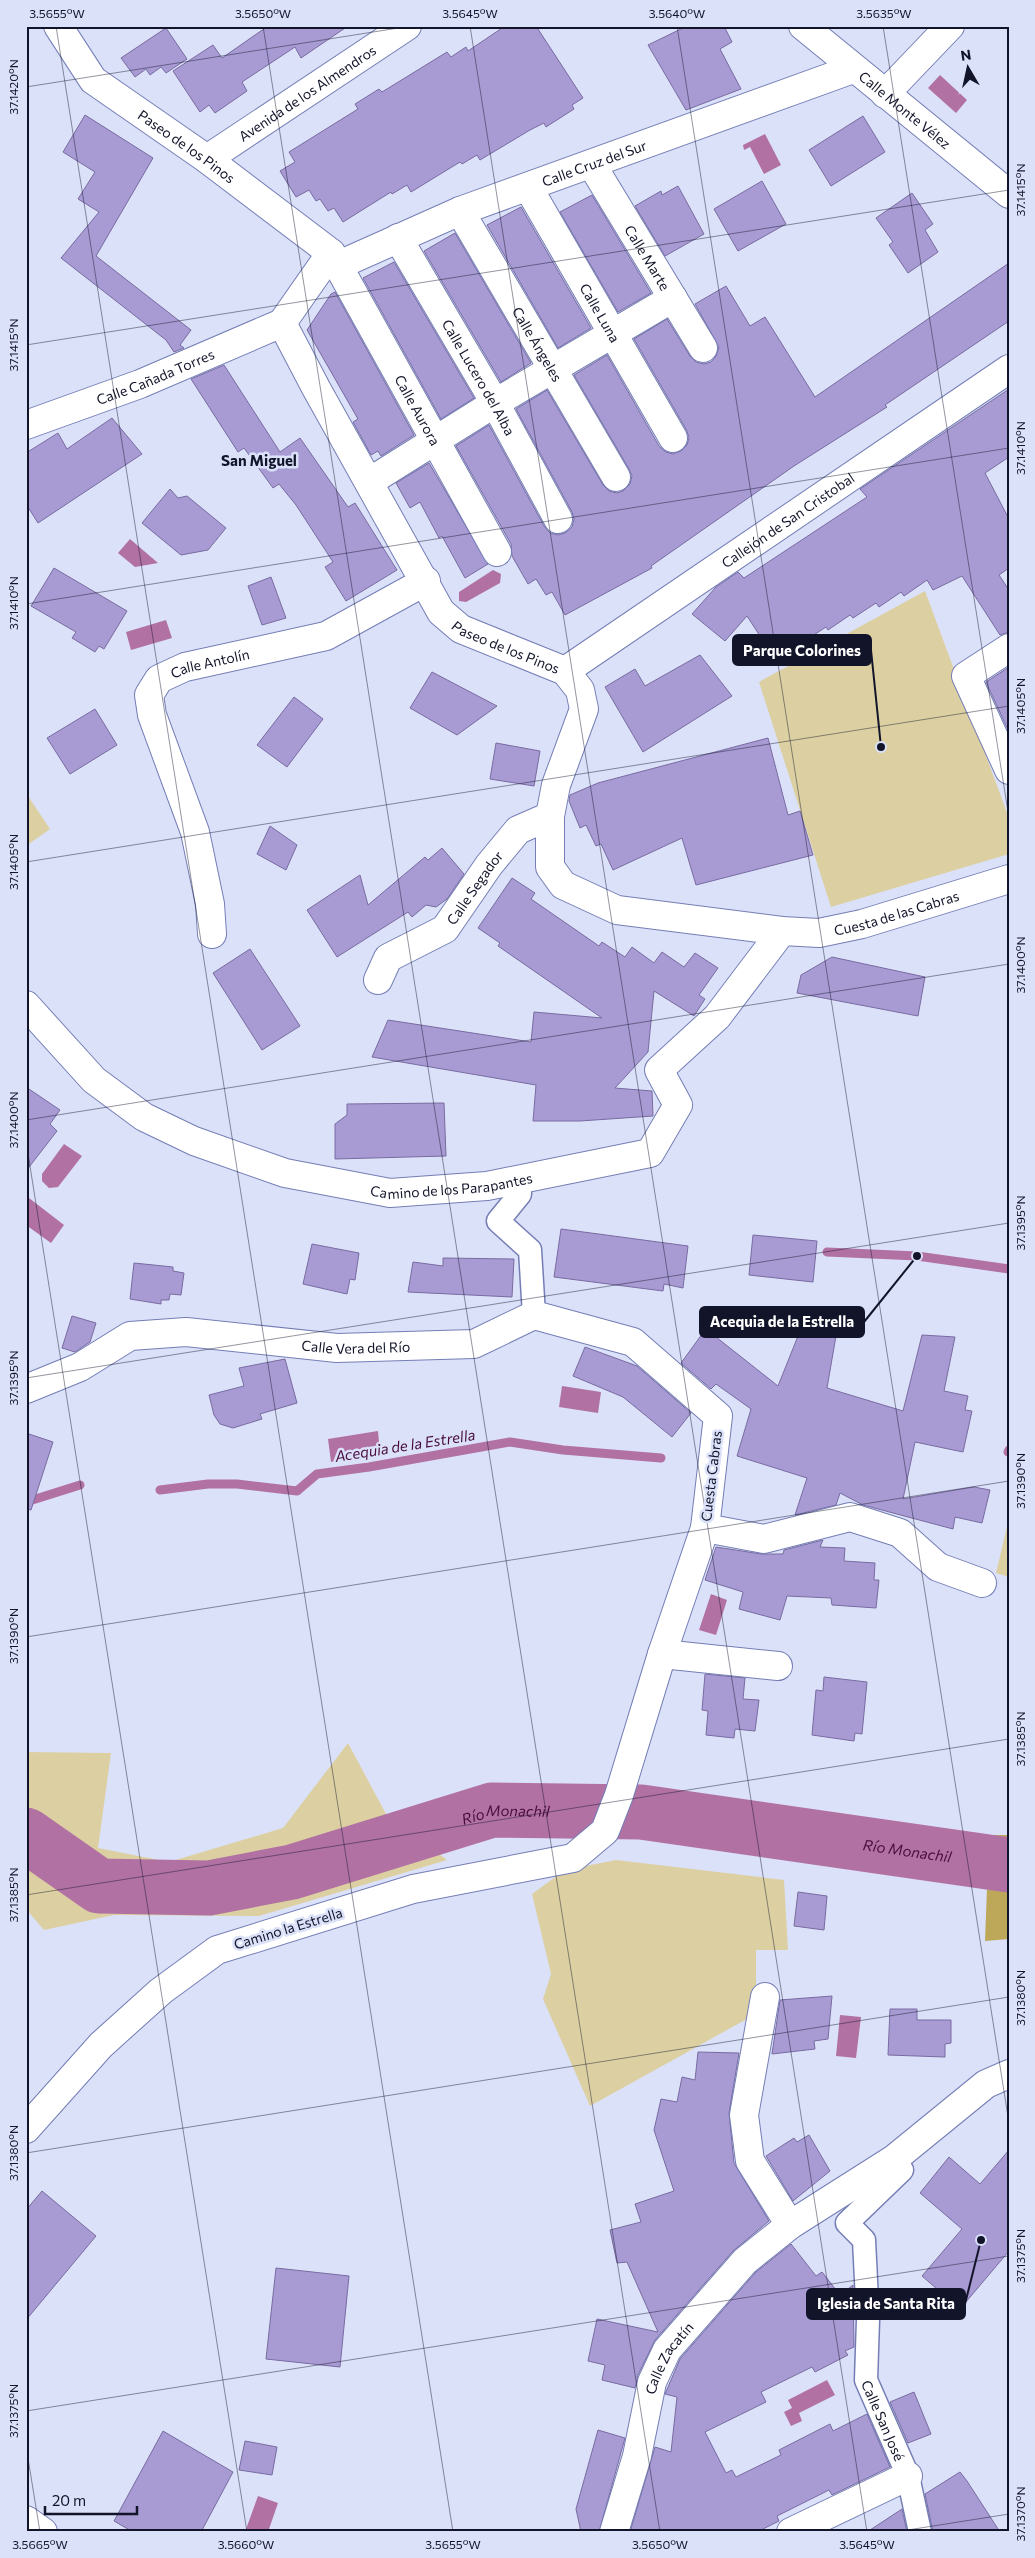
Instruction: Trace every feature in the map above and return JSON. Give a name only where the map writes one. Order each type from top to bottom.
[{"type":"street","name":"Paseo de los Pinos","points":[[58,26],[94,80],[206,159],[335,259]]},
{"type":"street","name":"Avenida de los Almendros","points":[[206,159],[407,26]]},
{"type":"street","name":"Calle Monte Vélez","points":[[803,26],[853,69],[1009,194]]},
{"type":"street","points":[[885,94],[950,26]]},
{"type":"street","name":"Calle Cruz del Sur","points":[[335,259],[398,238],[460,210],[592,165],[853,69]]},
{"type":"street","name":"Calle Marte","points":[[592,165],[703,348]]},
{"type":"street","name":"Calle Luna","points":[[528,187],[673,438]]},
{"type":"street","name":"Calle Ángeles","points":[[460,210],[616,477]]},
{"type":"street","name":"Calle Lucero del Alba","points":[[398,238],[495,403],[558,519]]},
{"type":"street","points":[[282,324],[335,259]]},
{"type":"street","name":"Calle Aurora","points":[[335,259],[497,552]]},
{"type":"street","points":[[369,482],[495,403],[673,298]]},
{"type":"street","name":"Paseo de los Pinos","points":[[282,324],[316,388],[426,581],[441,612],[461,629],[565,671],[580,690],[584,709],[556,785],[550,816],[550,867],[563,885],[617,910],[782,931]]},
{"type":"street","name":"Calle Cañada Torres","points":[[26,425],[140,384],[282,324]]},
{"type":"street","name":"Callejón de San Cristobal","points":[[565,671],[1009,369]]},
{"type":"street","name":"Calle Antolín","points":[[212,934],[210,904],[195,832],[152,716],[149,695],[159,679],[185,667],[326,636],[426,581]]},
{"type":"street","points":[[1009,648],[966,676],[1009,770]]},
{"type":"street","name":"Calle Segador","points":[[378,980],[388,958],[446,929],[490,865],[518,830],[550,816]]},
{"type":"street","name":"Cuesta de las Cabras","points":[[782,931],[818,933],[862,924],[1009,879]]},
{"type":"street","name":"Camino de los Parapantes","points":[[26,1005],[94,1080],[144,1117],[212,1148],[285,1173],[390,1193],[487,1186],[650,1153],[678,1105],[659,1070],[717,1017],[782,931]]},
{"type":"street","points":[[518,1179],[520,1194],[498,1221],[530,1250],[534,1315]]},
{"type":"street","name":"Calle Vera del Río","points":[[26,1389],[80,1367],[130,1336],[186,1332],[337,1348],[474,1344],[534,1315]]},
{"type":"street","name":"Cuesta Cabras","points":[[534,1315],[633,1342],[718,1416],[705,1528],[662,1654],[620,1795],[605,1831]]},
{"type":"street","points":[[705,1528],[764,1539],[850,1517],[900,1533],[938,1568],[982,1583]]},
{"type":"street","points":[[662,1654],[778,1666]]},
{"type":"street","name":"Camino la Estrella","points":[[26,2129],[101,2045],[160,1991],[217,1950],[413,1889],[573,1858],[605,1831]]},
{"type":"street","points":[[765,1997],[744,2115],[750,2161],[790,2225]]},
{"type":"street","name":"Calle Zacatín","points":[[614,2532],[637,2456],[652,2382],[667,2350],[745,2261],[790,2225],[894,2159],[986,2084],[1009,2074]]},
{"type":"street","name":"Calle San José","points":[[894,2159],[902,2170],[847,2223],[864,2240],[868,2320],[866,2380],[908,2476],[920,2532]]},
{"type":"street","points":[[790,2532],[908,2476]]},
{"type":"street","points":[[26,2520],[43,2532]]},
{"type":"shaded area","points":[[940,75],[967,100],[956,113],[928,88]]},
{"type":"shaded area","points":[[765,134],[781,165],[764,174],[750,147],[744,150],[743,145]]},
{"type":"shaded area","points":[[130,539],[158,563],[135,567],[118,553]]},
{"type":"shaded area","points":[[493,570],[501,574],[500,583],[466,602],[459,601],[459,592]]},
{"type":"shaded area","points":[[925,591],[1009,818],[1009,854],[831,907],[759,682]]},
{"type":"shaded area","points":[[166,620],[172,638],[131,650],[126,632]]},
{"type":"shaded area","points":[[26,793],[50,829],[26,846]]},
{"type":"shaded area","points":[[64,1144],[82,1156],[58,1187],[49,1188],[42,1181],[42,1174]]},
{"type":"shaded area","points":[[29,1198],[64,1225],[51,1243],[26,1225],[26,1202]]},
{"type":"shaded area","points":[[562,1386],[601,1392],[598,1413],[559,1407]]},
{"type":"shaded area","points":[[378,1431],[380,1453],[331,1462],[328,1439]]},
{"type":"shaded area","points":[[1009,1518],[1009,1577],[996,1573]]},
{"type":"shaded area","points":[[711,1594],[727,1600],[716,1635],[699,1630]]},
{"type":"shaded area","points":[[348,1743],[386,1814],[447,1860],[259,1916],[114,1915],[44,1930],[26,1909],[26,1752],[111,1753],[98,1848],[169,1862],[283,1828]]},
{"type":"shaded area","points":[[989,1835],[1009,1835],[1009,1939],[985,1941]]},
{"type":"shaded area","points":[[616,1860],[784,1880],[788,1950],[756,1950],[756,2014],[590,2106],[543,1999],[551,1974],[532,1894],[565,1870]]},
{"type":"shaded area","points":[[840,2015],[861,2017],[856,2058],[836,2056]]},
{"type":"shaded area","points":[[827,2380],[835,2395],[799,2413],[802,2421],[791,2426],[784,2412],[792,2408],[788,2400]]},
{"type":"shaded area","points":[[258,2496],[278,2503],[268,2532],[245,2532]]},
{"type":"building","points":[[268,26],[348,26],[301,58],[295,47],[242,82],[247,91],[215,113],[209,105],[200,112],[173,71],[213,45],[222,58]]},
{"type":"building","points":[[505,26],[536,26],[583,98],[572,105],[574,109],[546,127],[544,123],[530,130],[480,160],[477,155],[462,164],[460,162],[411,192],[407,185],[392,194],[391,192],[343,222],[334,208],[328,211],[320,199],[316,201],[309,190],[296,197],[280,171],[295,162],[289,152],[358,109],[355,104],[379,89],[382,92],[447,52],[451,57],[466,47],[468,51]]},
{"type":"building","points":[[687,26],[724,26],[732,42],[720,49],[741,89],[686,110],[648,45]]},
{"type":"building","points":[[166,28],[187,59],[166,73],[161,67],[150,75],[146,69],[135,77],[121,58]]},
{"type":"building","points":[[85,115],[153,158],[96,256],[191,330],[180,345],[184,348],[174,352],[166,340],[61,258],[99,212],[78,199],[95,172],[63,152]]},
{"type":"building","points":[[863,116],[885,152],[831,186],[809,150]]},
{"type":"building","points":[[762,181],[786,224],[738,251],[714,209]]},
{"type":"building","points":[[678,186],[704,234],[665,256],[635,206],[661,191],[662,195]]},
{"type":"building","points":[[912,193],[933,224],[925,230],[938,252],[908,273],[889,245],[893,242],[876,218]]},
{"type":"building","points":[[592,195],[651,293],[618,312],[560,212]]},
{"type":"building","points":[[521,207],[591,328],[558,348],[487,225]]},
{"type":"building","points":[[455,233],[531,363],[501,382],[424,251]]},
{"type":"building","points":[[394,262],[474,398],[441,419],[363,278]]},
{"type":"building","points":[[1009,263],[1009,321],[885,405],[887,407],[794,466],[651,566],[652,568],[565,615],[552,592],[546,595],[536,579],[528,584],[512,556],[511,544],[456,446],[489,425],[544,526],[550,533],[558,535],[565,533],[572,527],[574,519],[572,512],[516,409],[547,390],[603,485],[609,491],[617,493],[623,491],[630,484],[632,476],[574,375],[607,355],[659,446],[666,452],[673,454],[681,451],[687,445],[689,438],[687,431],[634,339],[667,319],[690,356],[696,362],[704,364],[711,362],[716,356],[719,347],[695,304],[726,286],[750,326],[765,317],[815,397]]},
{"type":"building","points":[[335,292],[414,435],[381,456],[378,451],[371,455],[353,422],[358,419],[307,330],[331,294]]},
{"type":"building","points":[[224,365],[280,452],[300,438],[348,507],[355,503],[397,570],[346,601],[325,567],[333,562],[296,505],[279,484],[273,488],[244,448],[238,452],[191,379]]},
{"type":"building","points":[[1009,389],[1009,457],[985,473],[1009,519],[1009,568],[999,575],[1009,590],[1009,632],[1000,635],[962,576],[933,590],[927,580],[904,596],[901,592],[879,607],[876,603],[853,618],[850,615],[828,630],[826,627],[803,642],[800,638],[773,656],[747,616],[725,641],[692,614],[716,587],[738,572],[744,578],[867,497],[860,489]]},
{"type":"building","points":[[112,418],[142,454],[38,523],[26,504],[26,453],[58,433],[67,449]]},
{"type":"building","points":[[429,463],[488,564],[465,578],[442,536],[439,538],[420,502],[410,508],[396,483]]},
{"type":"building","points":[[170,489],[178,498],[187,496],[226,528],[208,550],[181,555],[142,523]]},
{"type":"building","points":[[54,568],[127,611],[104,649],[99,646],[95,652],[72,638],[76,632],[31,606]]},
{"type":"building","points":[[271,577],[286,618],[262,625],[248,586]]},
{"type":"building","points":[[700,655],[732,696],[643,752],[605,687],[635,669],[645,686]]},
{"type":"building","points":[[1009,667],[1009,732],[986,682]]},
{"type":"building","points":[[432,672],[497,706],[457,735],[410,708]]},
{"type":"building","points":[[294,697],[323,719],[287,767],[257,745]]},
{"type":"building","points":[[95,709],[117,745],[70,774],[47,738]]},
{"type":"building","points":[[768,738],[788,815],[800,811],[813,855],[696,885],[682,838],[613,870],[601,844],[596,846],[586,825],[580,828],[569,801],[570,795],[598,783]]},
{"type":"building","points":[[496,743],[540,751],[534,786],[490,779]]},
{"type":"building","points":[[270,826],[297,845],[286,870],[257,854]]},
{"type":"building","points":[[442,848],[464,874],[447,899],[436,907],[426,905],[412,917],[408,912],[337,957],[307,910],[360,875],[368,905],[425,857],[428,860]]},
{"type":"building","points":[[512,878],[535,893],[531,899],[599,946],[602,942],[625,957],[632,947],[654,963],[662,952],[684,967],[695,953],[718,968],[699,995],[705,999],[694,1016],[654,991],[648,1052],[615,1088],[652,1091],[653,1116],[580,1121],[533,1121],[536,1085],[372,1057],[388,1020],[531,1042],[534,1012],[602,1018],[498,946],[500,943],[478,928]]},
{"type":"building","points":[[250,949],[300,1026],[262,1050],[213,973]]},
{"type":"building","points":[[832,957],[925,977],[918,1016],[797,993],[801,975]]},
{"type":"building","points":[[26,1087],[60,1110],[50,1124],[57,1131],[26,1171]]},
{"type":"building","points":[[444,1103],[446,1156],[335,1159],[335,1124],[347,1115],[347,1104]]},
{"type":"building","points":[[561,1229],[688,1246],[683,1288],[664,1284],[663,1291],[554,1277]]},
{"type":"building","points":[[753,1235],[817,1241],[813,1282],[749,1275]]},
{"type":"building","points":[[312,1244],[359,1253],[355,1280],[350,1279],[347,1294],[303,1284]]},
{"type":"building","points":[[443,1258],[514,1259],[512,1297],[408,1292],[413,1262],[443,1266]]},
{"type":"building","points":[[134,1263],[173,1267],[173,1271],[184,1273],[181,1295],[170,1294],[169,1300],[161,1300],[161,1304],[130,1299]]},
{"type":"building","points":[[72,1316],[96,1323],[90,1342],[75,1352],[62,1348]]},
{"type":"building","points":[[802,1326],[837,1330],[827,1388],[903,1411],[922,1335],[955,1337],[944,1391],[968,1396],[965,1410],[972,1411],[963,1452],[915,1442],[903,1499],[974,1487],[990,1490],[982,1523],[955,1517],[953,1529],[863,1505],[840,1493],[836,1505],[795,1515],[807,1478],[737,1456],[751,1409],[716,1384],[711,1389],[681,1363],[705,1330],[778,1386]]},
{"type":"building","points":[[585,1347],[637,1366],[691,1413],[672,1437],[623,1397],[573,1376]]},
{"type":"building","points":[[285,1359],[297,1403],[260,1414],[262,1419],[233,1428],[220,1424],[214,1415],[209,1395],[244,1386],[239,1368]]},
{"type":"building","points":[[26,1433],[53,1442],[31,1510],[26,1509]]},
{"type":"building","points":[[823,1540],[820,1547],[845,1548],[844,1561],[875,1563],[874,1580],[879,1580],[876,1608],[832,1605],[831,1598],[787,1596],[780,1620],[739,1609],[743,1592],[705,1580],[716,1547],[761,1554],[783,1554],[784,1550]]},
{"type":"building","points":[[705,1674],[745,1678],[743,1699],[759,1700],[755,1731],[735,1729],[734,1738],[706,1735],[708,1711],[702,1710]]},
{"type":"building","points":[[824,1677],[867,1682],[862,1734],[855,1733],[854,1741],[812,1735],[816,1690],[823,1691]]},
{"type":"building","points":[[798,1892],[827,1896],[824,1930],[794,1926]]},
{"type":"building","points":[[832,1996],[828,2039],[814,2041],[815,2049],[772,2054],[780,2000]]},
{"type":"building","points":[[890,2009],[917,2009],[917,2020],[951,2020],[951,2043],[945,2044],[945,2057],[888,2055]]},
{"type":"building","points":[[698,2052],[739,2053],[729,2113],[734,2163],[769,2221],[733,2251],[655,2340],[638,2375],[635,2388],[602,2380],[605,2365],[588,2361],[597,2319],[658,2332],[627,2262],[617,2263],[610,2230],[641,2222],[635,2204],[674,2191],[654,2130],[661,2099],[677,2102],[682,2077],[695,2080]]},
{"type":"building","points":[[809,2135],[830,2171],[793,2201],[766,2156],[794,2138],[797,2142]]},
{"type":"building","points":[[1009,2150],[1009,2251],[960,2309],[922,2276],[962,2229],[920,2193],[949,2157],[980,2184]]},
{"type":"building","points":[[42,2191],[96,2236],[26,2320],[26,2210]]},
{"type":"building","points":[[791,2244],[816,2276],[822,2272],[840,2295],[853,2285],[854,2347],[845,2351],[848,2355],[815,2372],[812,2367],[761,2392],[766,2402],[705,2432],[726,2473],[732,2470],[736,2477],[781,2455],[779,2450],[830,2424],[833,2431],[867,2414],[890,2467],[832,2495],[829,2490],[777,2516],[779,2521],[757,2532],[630,2532],[655,2447],[671,2452],[677,2397],[665,2394],[680,2359],[756,2272]]},
{"type":"building","points":[[276,2268],[349,2276],[340,2367],[266,2359]]},
{"type":"building","points":[[914,2392],[931,2434],[908,2443],[890,2402]]},
{"type":"building","points":[[598,2430],[625,2438],[599,2532],[581,2532],[576,2509]]},
{"type":"building","points":[[163,2431],[233,2472],[201,2532],[133,2532],[114,2521]]},
{"type":"building","points":[[245,2441],[277,2447],[272,2475],[239,2470]]},
{"type":"building","points":[[960,2472],[1000,2532],[933,2532],[925,2494]]},
{"type":"building","points":[[902,2509],[907,2532],[867,2532]]},
{"type":"waterway","name":"Acequia de la Estrella","points":[[827,1252],[917,1256],[1009,1269]]},
{"type":"waterway","name":"Acequia de la Estrella","points":[[160,1490],[208,1484],[237,1484],[297,1491],[317,1474],[369,1467],[510,1442],[563,1450],[661,1458]]},
{"type":"waterway","name":"Acequia de la Estrella","points":[[26,1502],[80,1485]]},
{"type":"waterway","name":"Río Monachil","points":[[26,1835],[99,1886],[209,1888],[292,1872],[492,1810],[641,1812],[1009,1865]]},
{"type":"place","name":"Parque Colorines","points":[[881,747]]},
{"type":"place","name":"Acequia de la Estrella","points":[[917,1256]]},
{"type":"place","name":"Iglesia de Santa Rita","points":[[981,2240]]},
{"type":"district","name":"San Miguel","points":[[259,460]]}]
